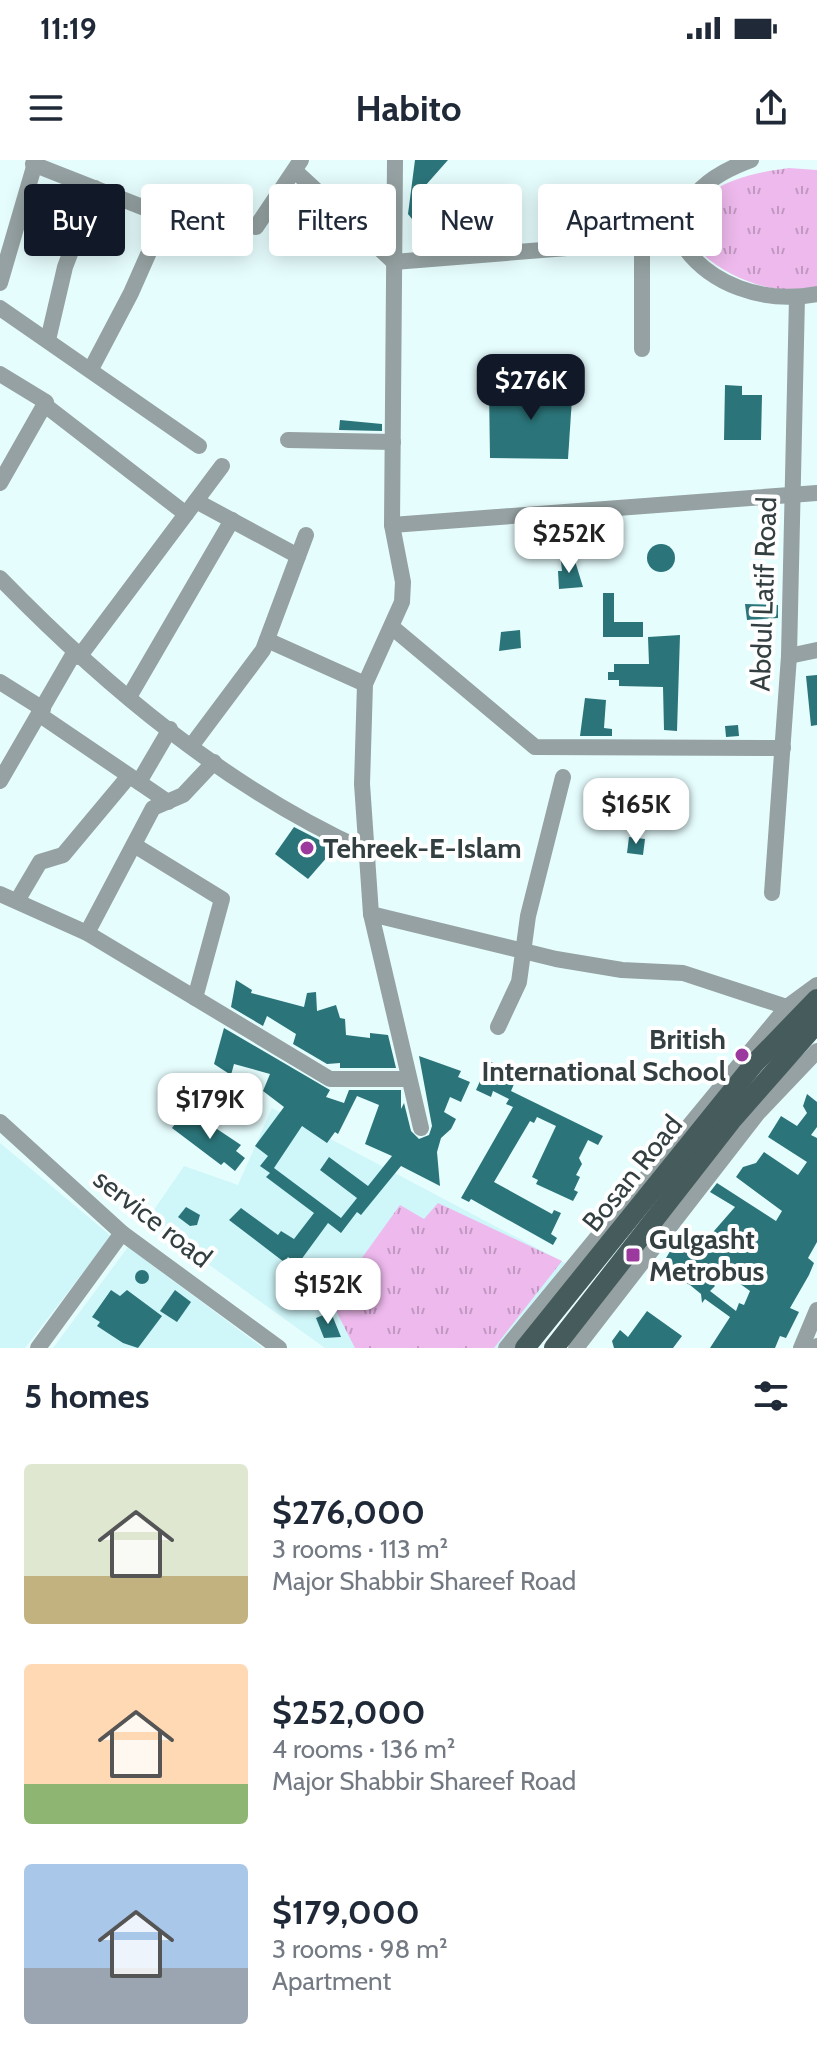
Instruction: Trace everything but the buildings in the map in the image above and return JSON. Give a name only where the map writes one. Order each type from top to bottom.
[{"type":"main road","name":"Bosan Road","points":[[525,1348],[754,1064],[817,999]]},
{"type":"main road","name":"Bosan Road","points":[[554,1348],[731,1121],[817,1023]]},
{"type":"street","points":[[395,160],[392,525],[403,582],[402,602],[393,628],[384,638],[365,684],[362,784],[371,914],[421,1128]]},
{"type":"street","points":[[706,184],[751,160]]},
{"type":"street","points":[[0,283],[4,245],[34,161],[86,184]]},
{"type":"street","points":[[256,227],[298,165],[394,262],[538,250]]},
{"type":"street","points":[[91,369],[125,307],[165,216],[125,200]]},
{"type":"street","points":[[48,340],[69,256]]},
{"type":"street","points":[[642,256],[642,349]]},
{"type":"street","points":[[690,256],[735,287],[769,295],[797,297],[817,294]]},
{"type":"street","name":"Abdul Latif Road","points":[[772,893],[789,656],[797,297]]},
{"type":"street","points":[[0,308],[199,446]]},
{"type":"street","points":[[0,374],[44,398],[46,406],[191,507],[232,520],[298,556]]},
{"type":"street","points":[[0,483],[46,406]]},
{"type":"street","points":[[288,440],[393,442]]},
{"type":"street","points":[[0,781],[76,655],[222,466]]},
{"type":"street","points":[[392,525],[817,493]]},
{"type":"street","points":[[129,697],[232,520]]},
{"type":"street","points":[[192,745],[250,671],[267,640],[306,535]]},
{"type":"street","points":[[0,578],[76,655],[214,762],[291,814],[366,851]]},
{"type":"street","points":[[393,628],[535,747],[783,748]]},
{"type":"street","points":[[267,640],[365,684]]},
{"type":"street","points":[[789,656],[817,650]]},
{"type":"street","points":[[0,682],[168,802]]},
{"type":"street","points":[[17,901],[40,862],[63,855],[134,779],[170,729]]},
{"type":"street","points":[[87,933],[153,808],[183,795],[214,762]]},
{"type":"street","points":[[498,1027],[519,982],[521,951],[563,777]]},
{"type":"street","points":[[134,845],[222,899],[195,998]]},
{"type":"street","points":[[0,894],[87,933],[330,1079],[408,1079]]},
{"type":"street","points":[[371,914],[521,951],[622,970],[683,973],[787,1007]]},
{"type":"street","points":[[506,1348],[787,1007],[817,985]]},
{"type":"street","points":[[576,1348],[757,1114],[817,1051]]},
{"type":"street","name":"service road","points":[[0,1122],[122,1233],[279,1348]]},
{"type":"street","points":[[38,1348],[122,1233]]},
{"type":"street","points":[[801,1348],[817,1310]]},
{"type":"shaded area","points":[[272,1108],[565,1263],[502,1348],[325,1348],[147,1220],[184,1166],[238,1185]]},
{"type":"shaded area","points":[[0,1143],[111,1236],[25,1348],[0,1348]]},
{"type":"shaded area","points":[[128,1247],[263,1348],[53,1348]]},
{"type":"green space","points":[[789,168],[817,170],[817,290],[780,289],[746,281],[705,256],[722,256],[722,186],[755,174]]},
{"type":"green space","points":[[438,1203],[562,1261],[494,1348],[355,1348],[331,1301],[400,1205],[424,1219]]},
{"type":"place","name":"Tehreek-E-Islam","points":[[307,848]]},
{"type":"place","name":"British International School","points":[[742,1055]]},
{"type":"place","name":"Gulgasht Metrobus","points":[[633,1255]]}]
